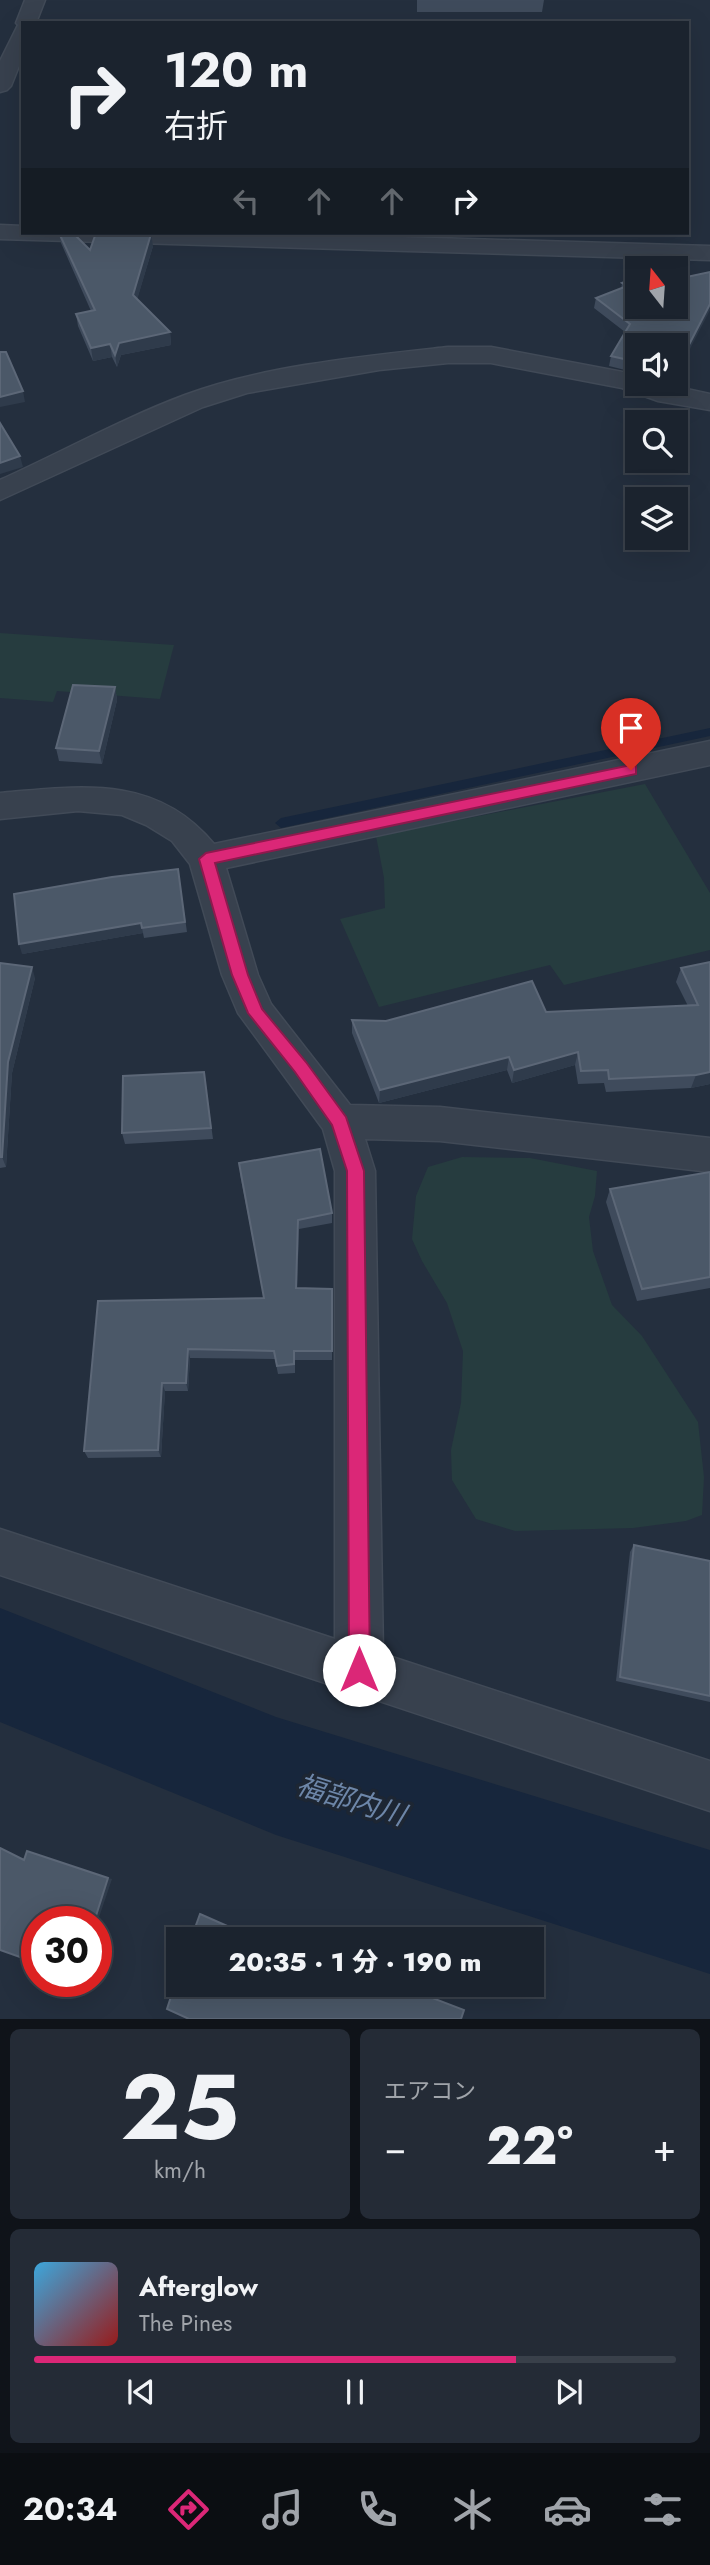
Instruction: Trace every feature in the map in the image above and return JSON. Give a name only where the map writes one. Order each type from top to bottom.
[{"type":"street","points":[[27,21],[35,0]]},
{"type":"street","points":[[0,86],[21,35]]},
{"type":"street","points":[[0,232],[21,233]]},
{"type":"street","points":[[101,235],[710,253]]},
{"type":"street","points":[[0,491],[194,401],[243,386],[379,362],[448,355],[491,355],[628,381],[667,395],[710,402]]},
{"type":"street","points":[[206,859],[710,753]]},
{"type":"street","points":[[0,806],[78,799],[125,803],[158,816],[184,832],[206,859],[240,975],[256,1013],[340,1122],[355,1171],[359,1670]]},
{"type":"street","points":[[340,1122],[440,1124],[710,1155]]},
{"type":"street","points":[[0,1552],[710,1786]]},
{"type":"green space","points":[[0,633],[174,645],[160,699],[57,691],[53,702],[0,698]]},
{"type":"green space","points":[[645,784],[710,893],[710,950],[564,985],[550,965],[379,1007],[340,919],[385,908],[384,878],[376,836]]},
{"type":"green space","points":[[462,1157],[530,1158],[597,1171],[595,1196],[589,1217],[593,1251],[612,1305],[642,1336],[698,1422],[704,1477],[702,1515],[686,1521],[633,1528],[515,1531],[476,1519],[452,1480],[451,1450],[461,1403],[463,1351],[447,1303],[412,1239],[416,1196],[428,1167]]},
{"type":"building","points":[[60,235],[75,235],[90,250],[95,235],[151,235],[133,295],[170,332],[119,343],[115,355],[110,344],[91,348],[76,314],[95,310]]},
{"type":"building","points":[[710,272],[710,304],[688,347],[688,333],[625,333],[625,359],[611,356],[630,324],[596,298],[625,287],[625,319],[688,319],[688,277]]},
{"type":"building","points":[[0,352],[6,352],[23,391],[0,397]]},
{"type":"building","points":[[0,423],[20,456],[0,463]]},
{"type":"building","points":[[73,685],[115,687],[99,751],[56,748]]},
{"type":"building","points":[[178,869],[185,922],[142,928],[141,923],[19,944],[14,894]]},
{"type":"building","points":[[710,962],[710,1072],[696,1075],[609,1079],[608,1070],[581,1071],[578,1052],[514,1070],[509,1057],[380,1090],[352,1020],[386,1021],[532,981],[546,1012],[698,1005],[681,968]]},
{"type":"building","points":[[0,963],[32,967],[8,1062],[2,1157],[0,1157]]},
{"type":"building","points":[[204,1072],[211,1128],[122,1133],[123,1076]]},
{"type":"building","points":[[320,1149],[332,1213],[298,1220],[296,1288],[332,1289],[332,1351],[294,1351],[294,1364],[277,1366],[274,1351],[188,1349],[186,1383],[162,1383],[158,1450],[84,1451],[98,1301],[264,1298],[239,1163]]},
{"type":"building","points":[[710,1172],[710,1277],[642,1289],[610,1189]]},
{"type":"building","points":[[634,1545],[710,1561],[710,1696],[620,1677]]},
{"type":"building","points":[[0,1848],[24,1860],[27,1851],[108,1878],[99,1906],[21,1906],[21,1957],[0,1950]]},
{"type":"building","points":[[200,1914],[230,1927],[195,1927]]},
{"type":"building","points":[[171,1997],[430,1997],[464,2010],[461,2019],[189,2019],[167,2009]]},
{"type":"waterway","points":[[281,823],[710,732]]},
{"type":"waterway","name":"福部内川","points":[[0,1665],[276,1776],[710,1912]]},
{"type":"route","points":[[359,1670],[355,1171],[340,1122],[256,1013],[240,975],[206,859],[631,770]]}]
